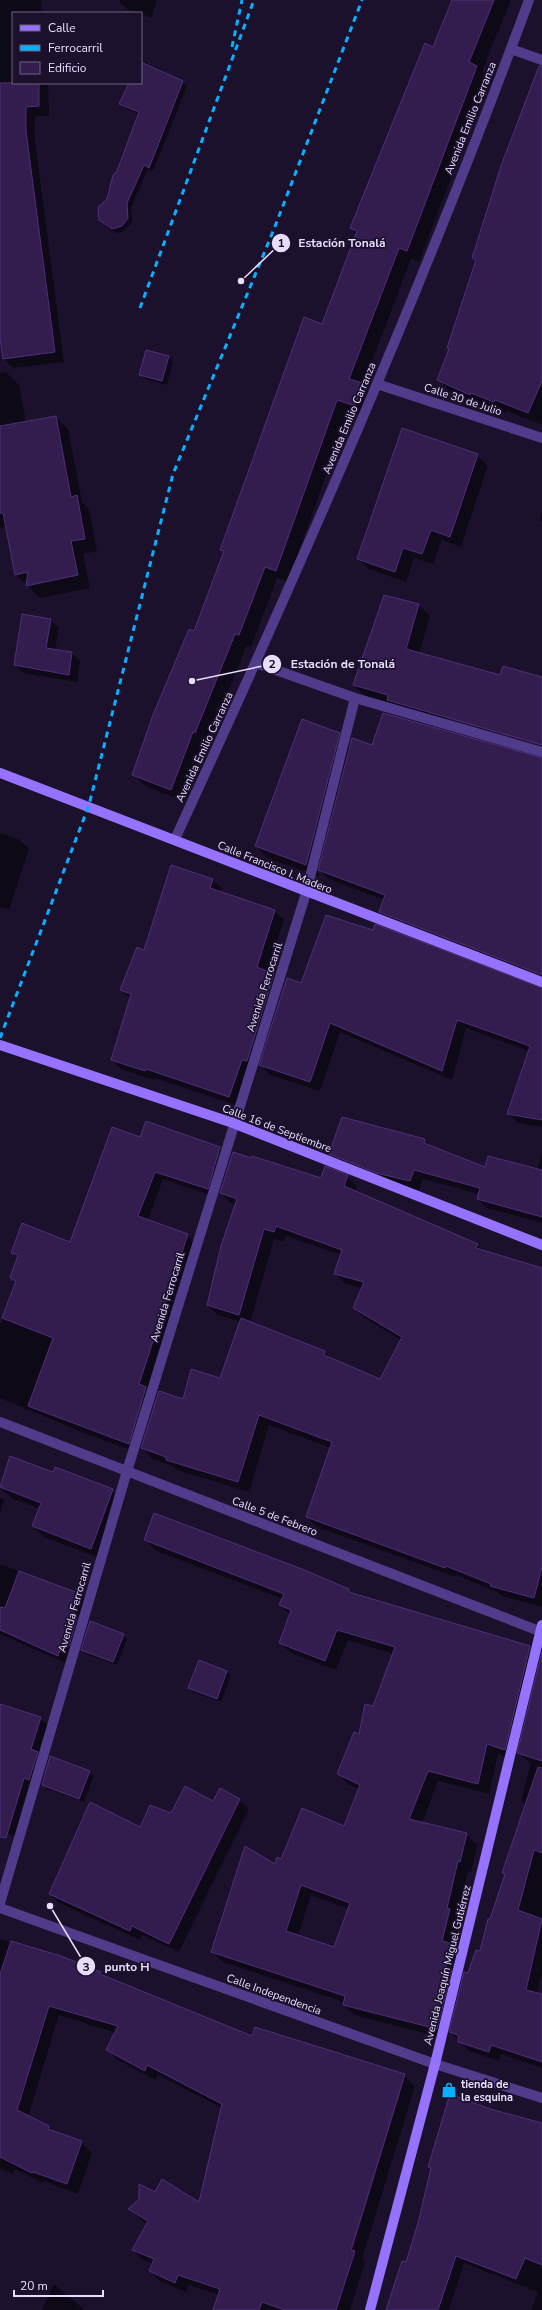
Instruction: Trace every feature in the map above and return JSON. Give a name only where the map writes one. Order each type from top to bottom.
[{"type":"main road","name":"Calle Francisco I. Madero","points":[[0,773],[175,839],[306,893],[542,982]]},
{"type":"main road","name":"Calle 16 de Septiembre","points":[[0,1045],[233,1123],[542,1245]]},
{"type":"main road","name":"Avenida Joaquín Miguel Gutiérrez","points":[[370,2310],[435,2064],[541,1629]]},
{"type":"street","name":"Avenida Emilio Carranza","points":[[175,839],[256,663],[377,384],[511,49],[529,0]]},
{"type":"street","points":[[511,49],[542,60]]},
{"type":"street","name":"Calle 30 de Julio","points":[[377,384],[542,438]]},
{"type":"street","points":[[256,663],[355,698],[542,752]]},
{"type":"street","name":"Avenida Ferrocarril","points":[[0,1903],[127,1471],[233,1123],[306,893],[355,698]]},
{"type":"street","name":"Calle 5 de Febrero","points":[[0,1422],[541,1629]]},
{"type":"street","name":"Calle Independencia","points":[[0,1908],[435,2064],[542,2098]]},
{"type":"building","points":[[452,0],[494,0],[469,62],[477,66],[407,251],[399,248],[349,379],[363,383],[355,406],[337,400],[276,571],[265,567],[239,635],[235,634],[195,733],[193,732],[171,790],[132,775],[153,715],[189,629],[194,631],[224,551],[220,550],[304,317],[322,324],[357,231],[350,228],[425,43],[433,47]]},
{"type":"building","points":[[142,62],[183,81],[149,168],[144,165],[127,203],[128,218],[122,226],[112,229],[99,220],[99,206],[107,199],[113,175],[117,171],[139,112],[119,104],[129,84],[142,84]]},
{"type":"building","points":[[539,66],[542,66],[542,381],[528,413],[495,400],[494,402],[471,393],[470,395],[437,380],[449,349],[447,348],[476,260],[472,258],[501,166]]},
{"type":"building","points":[[0,83],[39,84],[39,106],[26,107],[26,131],[55,352],[3,359],[0,339]]},
{"type":"building","points":[[146,350],[169,356],[162,381],[139,375]]},
{"type":"building","points":[[56,416],[71,497],[77,495],[85,539],[71,541],[78,575],[26,586],[28,572],[15,575],[3,513],[0,513],[0,426]]},
{"type":"building","points":[[402,428],[478,454],[450,537],[431,530],[422,554],[403,548],[395,572],[357,559]]},
{"type":"building","points":[[384,595],[419,604],[406,649],[500,675],[503,666],[542,677],[542,745],[387,700],[388,695],[353,685]]},
{"type":"building","points":[[22,614],[51,619],[46,648],[72,652],[69,675],[14,665]]},
{"type":"building","points":[[383,713],[542,758],[542,975],[379,912],[385,895],[318,870],[352,738],[372,745]]},
{"type":"building","points":[[302,719],[340,733],[306,865],[255,846]]},
{"type":"building","points":[[171,865],[213,879],[210,888],[275,910],[257,967],[274,974],[247,1061],[242,1060],[229,1097],[146,1069],[145,1071],[111,1060],[131,994],[120,990],[137,947],[144,950]]},
{"type":"building","points":[[326,915],[373,930],[375,924],[542,988],[542,1120],[507,1114],[530,1046],[457,1020],[442,1071],[330,1023],[310,1082],[259,1065],[287,978],[301,983]]},
{"type":"building","points":[[342,1117],[425,1139],[424,1143],[485,1167],[488,1156],[542,1170],[542,1217],[477,1199],[480,1188],[414,1170],[410,1181],[376,1173],[329,1154]]},
{"type":"building","points":[[146,1121],[220,1147],[208,1189],[155,1172],[138,1216],[188,1234],[139,1384],[146,1387],[129,1444],[28,1406],[53,1338],[2,1318],[16,1281],[10,1278],[18,1255],[11,1253],[22,1223],[70,1242],[112,1127],[140,1137]]},
{"type":"building","points":[[233,1152],[251,1158],[252,1156],[321,1178],[325,1166],[348,1175],[344,1186],[478,1244],[476,1248],[542,1268],[542,1567],[534,1598],[490,1586],[491,1584],[446,1566],[445,1568],[306,1517],[332,1442],[259,1415],[238,1482],[166,1460],[166,1457],[141,1448],[159,1391],[183,1399],[191,1369],[220,1378],[241,1318],[325,1351],[324,1355],[380,1379],[402,1337],[353,1308],[364,1282],[334,1274],[342,1250],[276,1226],[274,1232],[264,1229],[239,1315],[207,1305],[221,1246],[237,1199],[220,1193]]},
{"type":"building","points":[[10,1456],[53,1472],[55,1467],[113,1489],[91,1549],[32,1526],[41,1503],[0,1487]]},
{"type":"building","points":[[154,1513],[302,1569],[349,1589],[349,1592],[530,1646],[505,1750],[487,1744],[478,1784],[428,1771],[409,1819],[467,1833],[460,1862],[458,1861],[447,1908],[450,1909],[442,1941],[450,1943],[446,1967],[452,1969],[437,2029],[343,2005],[345,1996],[211,1952],[245,1846],[275,1864],[277,1857],[281,1859],[302,1808],[344,1826],[360,1785],[337,1774],[354,1732],[359,1734],[365,1704],[373,1706],[395,1647],[337,1630],[325,1661],[279,1643],[291,1610],[279,1605],[284,1594],[144,1540]],"holes":[[[301,1885],[350,1903],[334,1947],[286,1931]]]},
{"type":"building","points":[[19,1571],[81,1594],[73,1615],[77,1617],[69,1646],[62,1643],[58,1656],[0,1630],[0,1607],[5,1608]]},
{"type":"building","points":[[90,1621],[124,1634],[113,1662],[81,1650]]},
{"type":"building","points":[[542,1652],[542,1761],[517,1753]]},
{"type":"building","points":[[199,1660],[227,1671],[217,1699],[188,1688]]},
{"type":"building","points":[[0,1704],[41,1717],[31,1749],[38,1752],[29,1780],[24,1778],[6,1838],[0,1837]]},
{"type":"building","points":[[50,1756],[90,1771],[79,1799],[42,1785]]},
{"type":"building","points":[[538,1767],[542,1768],[542,1853],[534,1850],[518,1910],[542,1919],[526,1990],[542,1994],[542,2062],[491,2045],[489,2052],[458,2042],[458,2035],[449,2032],[464,1972],[468,1973],[476,1950],[480,1951],[488,1919],[490,1919],[505,1874],[502,1873]]},
{"type":"building","points":[[185,1786],[213,1801],[220,1788],[240,1799],[169,1944],[132,1926],[130,1931],[49,1894],[90,1802],[140,1827],[150,1805],[171,1813]]},
{"type":"building","points":[[11,1941],[61,1956],[101,1972],[100,1974],[252,2036],[255,2027],[405,2074],[351,2250],[355,2251],[336,2310],[285,2310],[262,2302],[259,2310],[213,2310],[220,2289],[178,2275],[175,2283],[149,2271],[154,2259],[132,2250],[148,2221],[128,2209],[139,2199],[139,2184],[155,2192],[162,2179],[199,2202],[222,2104],[147,2065],[145,2071],[106,2050],[118,2026],[49,2006],[17,2110],[49,2126],[48,2129],[82,2141],[67,2184],[33,2172],[32,2173],[0,2157],[0,1974]]},
{"type":"building","points":[[450,2094],[490,2109],[542,2123],[542,2265],[525,2258],[516,2279],[456,2256],[438,2310],[386,2310],[402,2261],[406,2262],[418,2223],[431,2168],[428,2167]]},
{"type":"railway","points":[[232,47],[242,0]]},
{"type":"railway","points":[[140,308],[254,0]]},
{"type":"railway","points":[[0,1038],[89,805],[173,474],[274,229],[362,0]]},
{"type":"place","name":"Estación Tonalá","points":[[241,281]]},
{"type":"place","name":"Estación de Tonalá","points":[[192,681]]},
{"type":"place","name":"punto H","points":[[50,1906]]},
{"type":"place","name":"tienda de la esquina","points":[[449,2090]]}]
